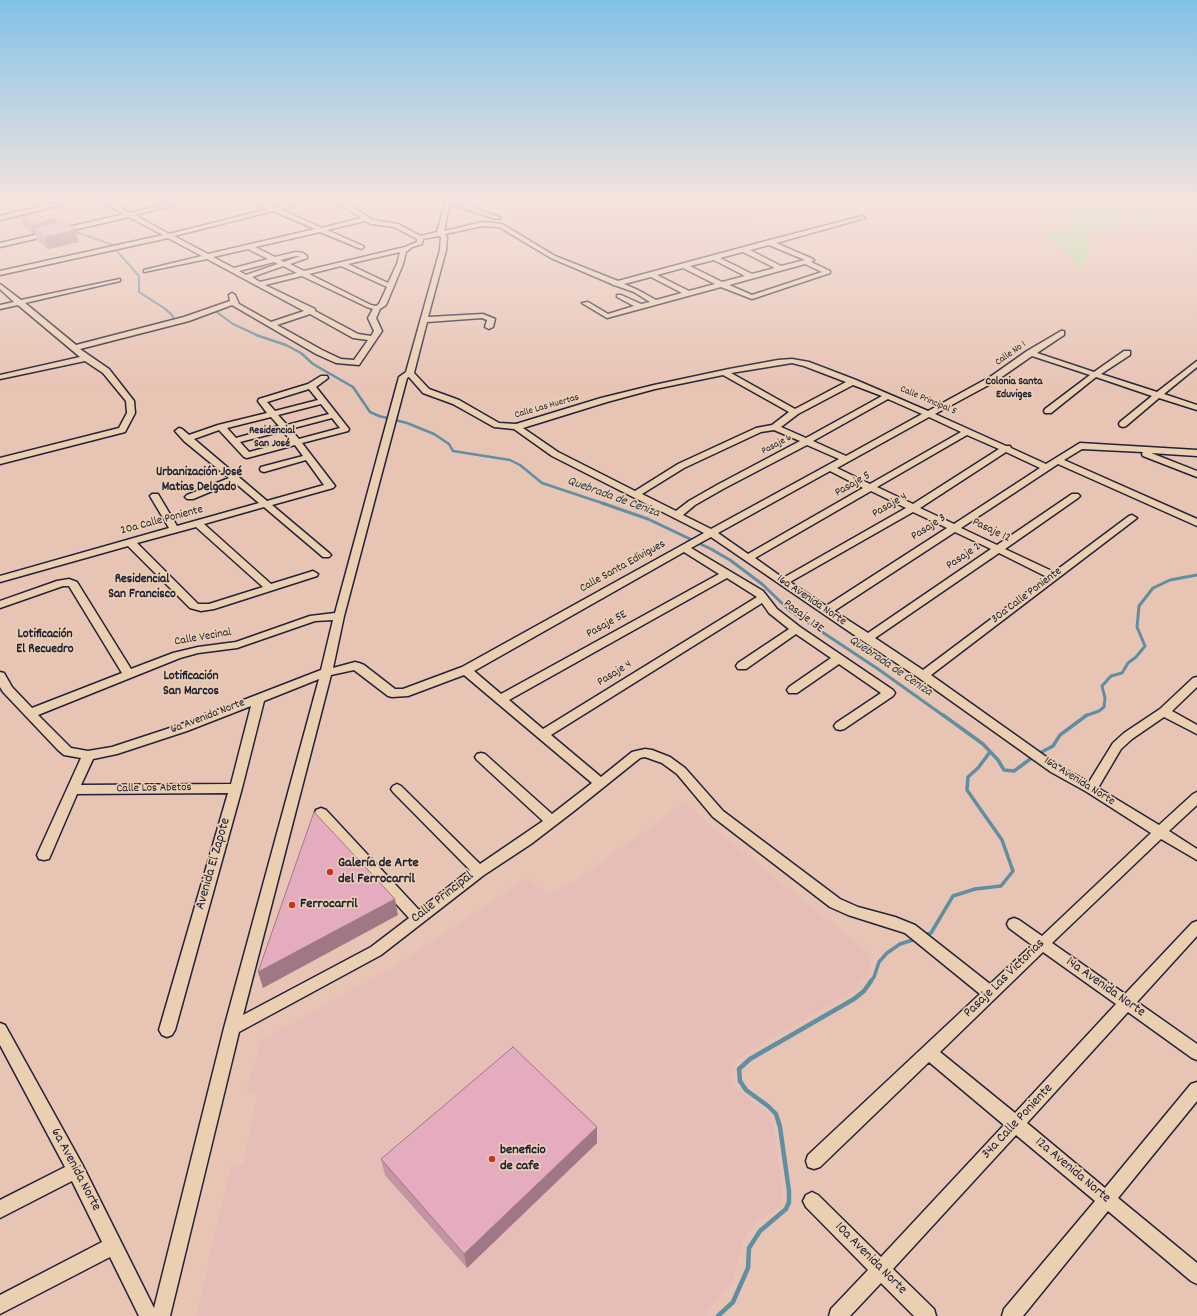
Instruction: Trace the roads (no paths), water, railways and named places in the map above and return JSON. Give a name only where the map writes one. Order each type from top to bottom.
[{"type":"street","points":[[0,273],[47,262]]},
{"type":"street","points":[[146,271],[181,262]]},
{"type":"street","points":[[219,262],[356,336],[373,339]]},
{"type":"street","points":[[233,270],[258,262]]},
{"type":"street","points":[[280,262],[369,306],[377,308]]},
{"type":"street","points":[[246,277],[291,262]]},
{"type":"street","points":[[259,284],[349,262]]},
{"type":"street","points":[[75,348],[186,319],[233,299],[270,325],[319,352],[348,363],[356,363],[378,331],[372,318],[377,308],[382,305],[400,264],[396,262]]},
{"type":"street","points":[[151,1315],[232,1028],[403,377],[410,373],[439,262]]},
{"type":"street","points":[[565,262],[614,284],[636,291],[656,303]]},
{"type":"street","points":[[614,284],[693,262]]},
{"type":"street","points":[[724,262],[752,277]]},
{"type":"street","points":[[771,262],[782,268]]},
{"type":"street","points":[[586,303],[607,316],[804,262]]},
{"type":"street","points":[[683,265],[723,285],[752,297],[828,272],[807,262]]},
{"type":"street","points":[[342,264],[390,286]]},
{"type":"street","points":[[651,274],[689,294]]},
{"type":"street","points":[[0,307],[118,280]]},
{"type":"street","points":[[0,286],[21,302],[86,358],[106,372],[130,401],[131,413],[122,430],[0,461]]},
{"type":"street","points":[[620,296],[641,308]]},
{"type":"street","points":[[270,325],[312,311]]},
{"type":"street","points":[[423,320],[483,316],[491,319],[489,327]]},
{"type":"street","name":"Calle No 1","points":[[929,413],[993,379],[1061,333]]},
{"type":"street","points":[[1030,353],[1197,408]]},
{"type":"street","points":[[1048,411],[1096,374],[1127,353]]},
{"type":"street","points":[[0,377],[86,358]]},
{"type":"street","name":"Calle Las Huertas","points":[[410,373],[418,386],[426,391],[460,404],[497,425],[516,427],[604,400],[654,387],[778,362],[799,362]]},
{"type":"street","name":"Calle Principal 5","points":[[799,362],[929,413],[1046,467]]},
{"type":"street","points":[[1123,424],[1197,363]]},
{"type":"street","points":[[724,372],[795,412]]},
{"type":"street","points":[[264,469],[309,457],[298,442],[262,401],[311,386],[324,378]]},
{"type":"street","points":[[636,494],[681,466],[759,430],[775,427],[795,412],[853,382]]},
{"type":"street","points":[[221,427],[247,455],[345,429],[311,386]]},
{"type":"street","name":"Pasaje 6","points":[[677,515],[692,503],[720,487],[888,396]]},
{"type":"street","points":[[187,439],[221,427],[322,401]]},
{"type":"street","name":"Calle Santa Edivigues","points":[[326,672],[355,666],[360,668],[395,694],[404,693],[466,670],[929,413]]},
{"type":"street","points":[[233,441],[333,415]]},
{"type":"street","name":"16a Avenida Norte","points":[[516,427],[555,454],[711,533],[924,675],[1030,749],[1048,764],[1197,855]]},
{"type":"street","points":[[775,427],[846,459]]},
{"type":"street","points":[[179,431],[326,555]]},
{"type":"street","name":"Pasaje 5","points":[[748,558],[872,488],[968,431]]},
{"type":"street","name":"Pasaje 3","points":[[826,611],[1080,446],[1197,453]]},
{"type":"street","name":"Pasaje 4","points":[[783,582],[913,508],[1007,448]]},
{"type":"street","points":[[1138,450],[1197,474]]},
{"type":"street","name":"20a Calle Poniente","points":[[0,579],[330,486],[309,457]]},
{"type":"street","points":[[1057,460],[1197,523]]},
{"type":"street","name":"Pasaje 12","points":[[830,468],[1054,576]]},
{"type":"street","points":[[190,496],[236,479]]},
{"type":"street","points":[[155,496],[176,530]]},
{"type":"street","name":"Pasaje 2","points":[[867,638],[1075,496]]},
{"type":"street","name":"30a Calle Poniente","points":[[924,675],[1132,518]]},
{"type":"street","points":[[198,524],[270,588]]},
{"type":"street","points":[[131,542],[194,606],[201,608],[210,607],[313,574]]},
{"type":"street","name":"Pasaje 13E","points":[[684,548],[759,594],[773,611],[796,630],[889,693],[840,726]]},
{"type":"street","name":"Pasaje 5E","points":[[501,699],[726,574]]},
{"type":"street","points":[[0,605],[69,582],[73,584],[128,674]]},
{"type":"street","name":"Pasaje 4","points":[[542,735],[763,598]]},
{"type":"street","name":"Calle Vecinal","points":[[31,713],[177,655],[198,650],[237,645],[314,618],[339,616]]},
{"type":"street","points":[[742,666],[796,630]]},
{"type":"street","points":[[793,690],[839,658]]},
{"type":"street","points":[[466,670],[600,783]]},
{"type":"street","name":"6a Avenida Norte","points":[[0,676],[7,689],[68,752],[88,755],[106,753],[162,735],[326,672]]},
{"type":"street","points":[[1091,789],[1117,746],[1128,736],[1164,712],[1197,681]]},
{"type":"street","name":"Avenida El Zapote","points":[[167,1030],[236,788],[259,698]]},
{"type":"street","points":[[1164,712],[1197,730]]},
{"type":"street","name":"Calle Principal","points":[[232,1028],[376,951],[478,871],[526,840],[636,755],[645,753],[652,754],[666,760],[681,771],[718,814],[835,903],[874,918],[895,923],[910,930],[990,993]]},
{"type":"street","points":[[44,854],[88,755]]},
{"type":"street","points":[[481,757],[551,821]]},
{"type":"street","name":"Calle Los Abetos","points":[[72,790],[236,788]]},
{"type":"street","points":[[397,789],[478,871]]},
{"type":"street","name":"Pasaje Las Victorias","points":[[814,1160],[1197,797]]},
{"type":"street","points":[[321,813],[418,918]]},
{"type":"street","name":"14a Avenida Norte","points":[[1014,924],[1197,1053]]},
{"type":"street","name":"34a Calle Poniente","points":[[838,1316],[1197,927]]},
{"type":"street","name":"6a Avenida Norte","points":[[0,1030],[76,1170],[151,1315]]},
{"type":"street","name":"12a Avenida Norte","points":[[928,1052],[1197,1275]]},
{"type":"street","points":[[1011,1316],[1197,1089]]},
{"type":"street","points":[[0,1209],[76,1170]]},
{"type":"street","name":"10a Avenida Norte","points":[[812,1201],[928,1316]]},
{"type":"street","points":[[0,1305],[114,1245]]},
{"type":"waterway","name":"Quebrada de Ceniza","points":[[127,262],[139,276],[139,292],[164,308],[172,315],[175,321]]},
{"type":"waterway","name":"Quebrada de Ceniza","points":[[214,310],[233,324],[259,336]]},
{"type":"waterway","name":"Quebrada de Ceniza","points":[[259,336],[286,345],[301,353],[313,364],[353,387],[370,412],[379,416],[407,423],[434,434],[449,444],[453,451],[510,460],[520,465],[542,483],[602,503]]},
{"type":"waterway","name":"Quebrada de Ceniza","points":[[602,503],[648,519],[711,549],[730,560],[762,584],[789,610],[878,669],[944,716]]},
{"type":"waterway","points":[[1086,716],[1099,711],[1104,707],[1105,698],[1102,686],[1111,676],[1122,673],[1128,663],[1136,657],[1145,646],[1137,627],[1139,606],[1153,588],[1170,580],[1197,575]]},
{"type":"waterway","name":"Quebrada de Ceniza","points":[[943,715],[983,744],[998,760],[1004,770],[1014,771],[1033,757]]},
{"type":"waterway","points":[[1038,754],[1053,746],[1060,735],[1086,716]]},
{"type":"waterway","points":[[925,935],[931,933],[953,896],[975,889],[1001,886],[1013,871],[1002,840],[967,790],[968,777],[978,768],[990,752]]},
{"type":"waterway","points":[[870,982],[874,977],[879,962],[887,953],[900,944],[916,939]]},
{"type":"waterway","points":[[718,1316],[733,1302],[748,1268],[749,1248],[760,1231],[786,1209],[789,1202],[789,1191],[780,1127],[776,1114],[768,1106],[746,1090],[740,1081],[739,1069],[750,1059],[854,999],[864,991],[871,981]]},
{"type":"place","name":"Galería de Arte del Ferrocarril","points":[[330,872]]},
{"type":"place","name":"Ferrocarril","points":[[292,905]]},
{"type":"place","name":"beneficio de cafe","points":[[492,1159]]},
{"type":"district","name":"Colonia Santa Eduviges","points":[[1014,388]]},
{"type":"district","name":"Residencial San José","points":[[272,437]]},
{"type":"district","name":"Urbanización José Matias Delgado","points":[[199,480]]},
{"type":"district","name":"Residencial San Francisco","points":[[142,588]]},
{"type":"district","name":"Lotificación El Recuedro","points":[[45,642]]},
{"type":"district","name":"Lotificación San Marcos","points":[[191,684]]}]
